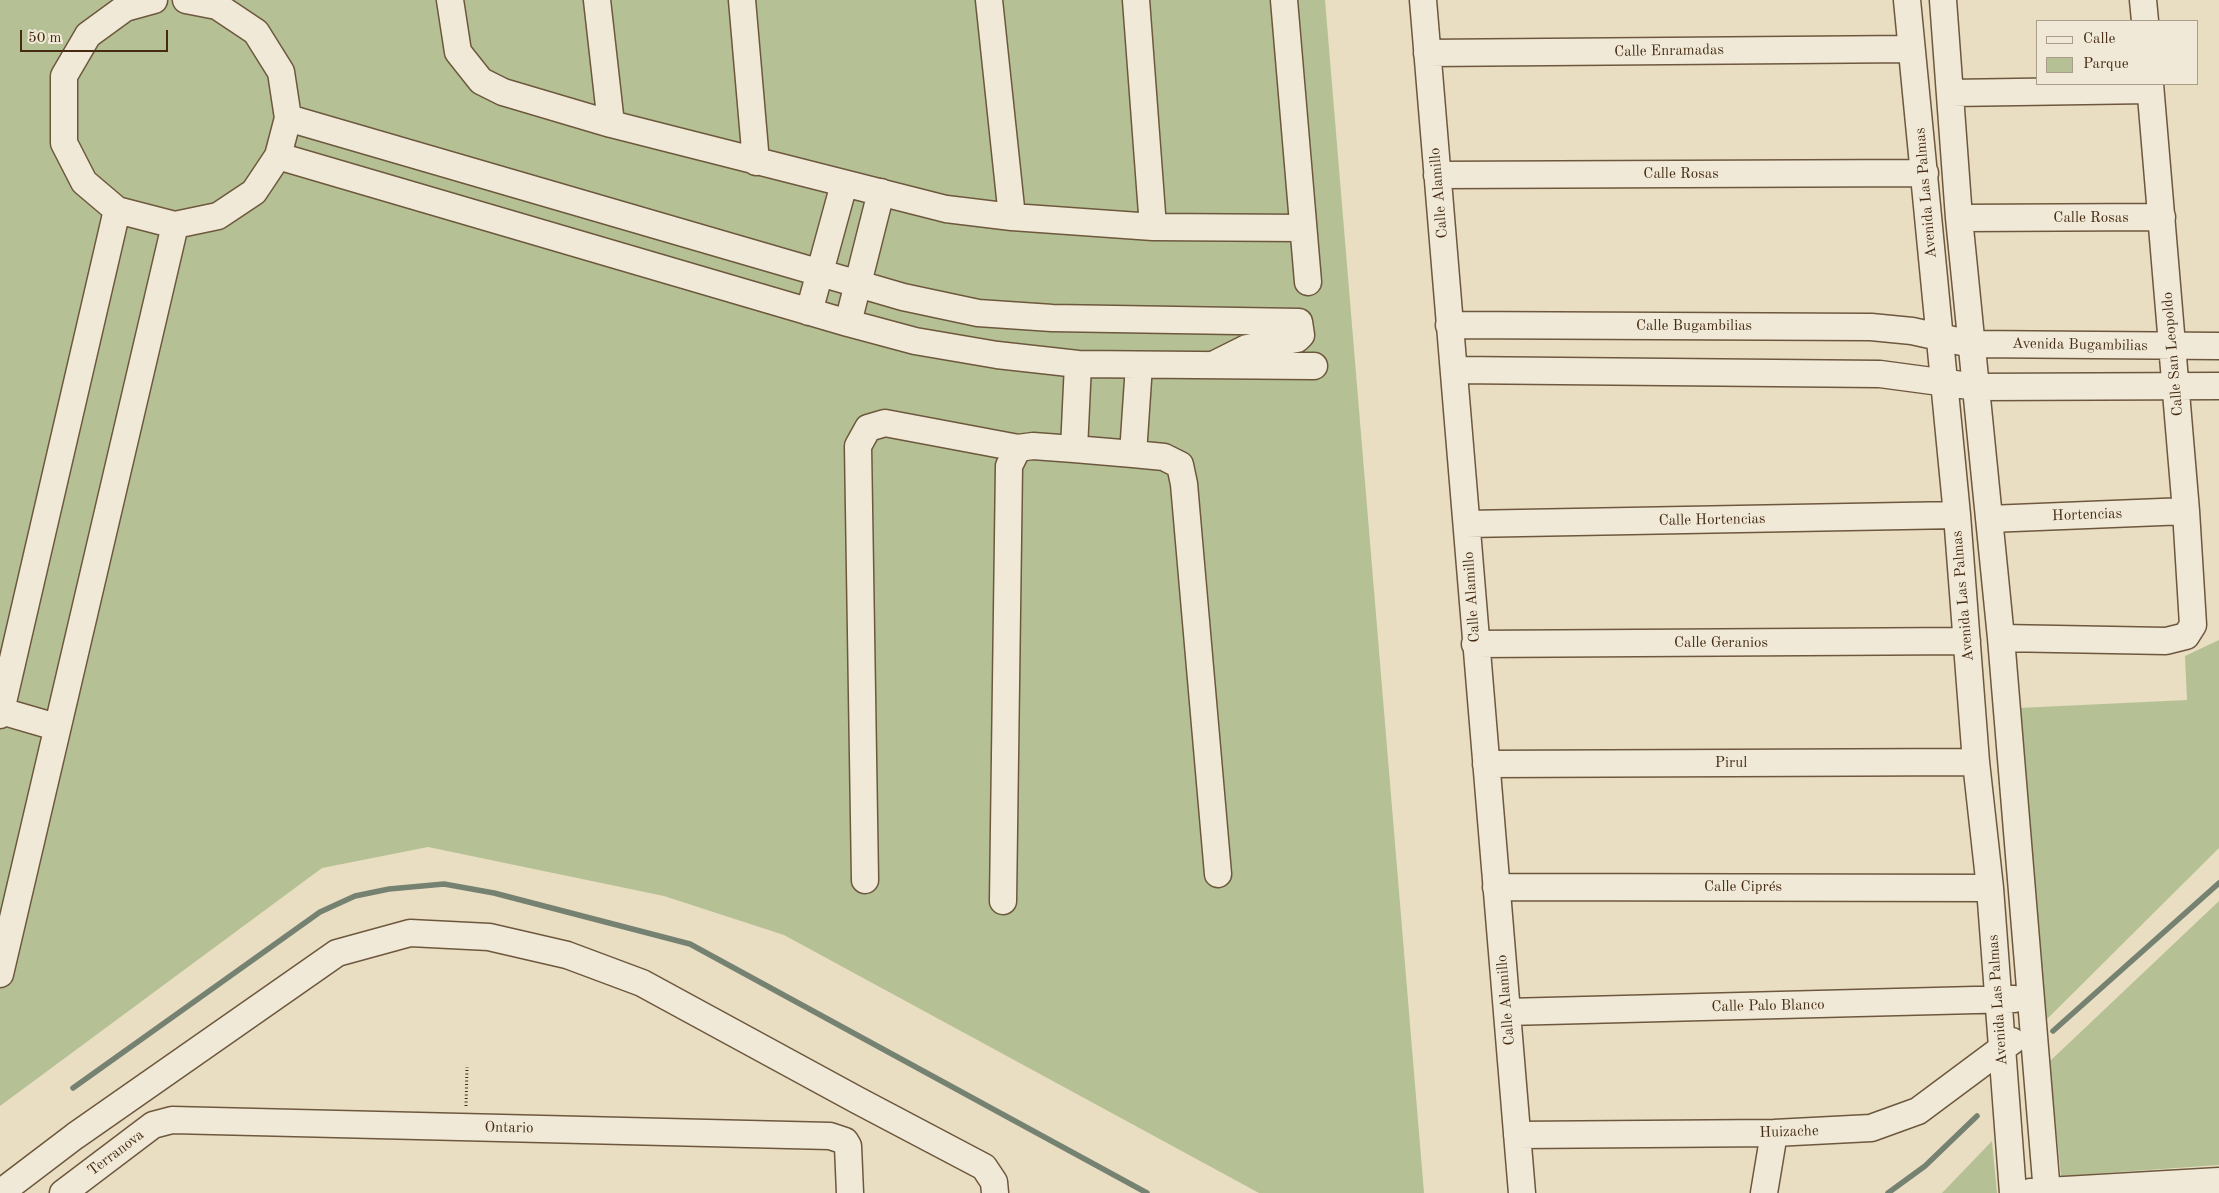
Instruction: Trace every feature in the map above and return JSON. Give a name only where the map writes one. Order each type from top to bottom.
[{"type":"street","points":[[147,0],[126,8],[88,35],[64,76],[64,143],[84,182],[117,210],[175,225],[218,216],[254,192],[278,156],[288,118],[281,72],[256,32],[218,6],[186,0]]},
{"type":"street","points":[[450,0],[458,52],[481,81],[503,92],[611,124],[946,209],[1012,217],[1153,226],[1303,228]]},
{"type":"street","points":[[597,0],[611,124]]},
{"type":"street","points":[[742,0],[756,162]]},
{"type":"street","points":[[989,0],[1012,217]]},
{"type":"street","points":[[1136,0],[1153,226]]},
{"type":"street","points":[[1284,0],[1308,282]]},
{"type":"street","name":"Calle Alamillo","points":[[1423,0],[1522,1193]]},
{"type":"street","name":"Avenida Las Palmas","points":[[1907,0],[1925,173],[1938,336],[1957,515],[1976,762],[1990,888],[1997,1000],[2015,1193]]},
{"type":"street","name":"Avenida Las Palmas","points":[[1943,0],[1971,344],[1977,387],[2001,638],[2032,1030],[2047,1192]]},
{"type":"street","points":[[2143,0],[2145,20]]},
{"type":"street","name":"Calle Enramadas","points":[[1427,53],[1911,49]]},
{"type":"street","points":[[1951,93],[2150,87]]},
{"type":"street","name":"Calle San Leopoldo","points":[[2001,638],[2166,641],[2186,636],[2193,625],[2186,510],[2150,87]]},
{"type":"street","points":[[288,118],[903,297],[978,312],[1052,318],[1299,322],[1301,335],[1297,339],[1273,345],[1247,348],[1215,364]]},
{"type":"street","points":[[278,156],[809,312],[924,342],[997,355],[1078,364],[1314,366]]},
{"type":"street","name":"Calle Rosas","points":[[1437,175],[1925,173]]},
{"type":"street","points":[[809,312],[844,184]]},
{"type":"street","points":[[848,323],[881,192]]},
{"type":"street","points":[[56,727],[0,713],[117,210]]},
{"type":"street","name":"Calle Rosas","points":[[1960,218],[2162,217]]},
{"type":"street","points":[[0,974],[56,727],[175,225]]},
{"type":"street","name":"Calle Bugambilias","points":[[1449,325],[1871,327],[1938,336],[1971,344]]},
{"type":"street","name":"Avenida Bugambilias","points":[[1971,344],[2219,346]]},
{"type":"street","points":[[1074,449],[1078,364]]},
{"type":"street","points":[[1133,454],[1139,365]]},
{"type":"street","points":[[1454,370],[1833,372],[1880,374],[1977,387],[2219,386]]},
{"type":"street","points":[[865,880],[858,446],[868,428],[885,423],[1018,448],[1033,446],[1164,457],[1180,465],[1184,484],[1218,874]]},
{"type":"street","points":[[1003,901],[1009,466],[1018,448]]},
{"type":"street","name":"Hortencias","points":[[1989,519],[2186,510]]},
{"type":"street","name":"Calle Hortencias","points":[[1467,524],[1957,515]]},
{"type":"street","name":"Calle Geranios","points":[[1475,644],[1967,641]]},
{"type":"street","name":"Pirul","points":[[1486,764],[1976,762]]},
{"type":"street","name":"Calle Ciprés","points":[[1496,887],[1990,888]]},
{"type":"street","points":[[0,1193],[75,1136],[337,952],[410,933],[489,937],[566,955],[642,983],[848,1096],[984,1166],[994,1182],[995,1193]]},
{"type":"street","name":"Calle Palo Blanco","points":[[1507,1012],[2030,998]]},
{"type":"street","name":"Huizache","points":[[1517,1135],[1774,1133],[1871,1128],[1918,1111],[1967,1076],[2001,1048],[2032,1030]]},
{"type":"street","name":"Ontario","points":[[172,1120],[830,1136],[845,1141],[850,1152],[850,1193]]},
{"type":"street","name":"Terranova","points":[[63,1193],[154,1125],[172,1120]]},
{"type":"street","points":[[1764,1193],[1774,1133]]},
{"type":"street","points":[[2015,1193],[2219,1181]]},
{"type":"path","points":[[466,1126],[467,1067]]},
{"type":"green space","points":[[0,0],[1325,0],[1424,1193],[1259,1193],[784,935],[664,896],[428,847],[322,868],[0,1106]]},
{"type":"green space","points":[[2219,640],[2219,848],[2044,1022],[2019,708],[2187,700],[2185,656]]},
{"type":"green space","points":[[2219,901],[2219,1165],[2061,1176],[2049,1062]]},
{"type":"green space","points":[[1992,1141],[1997,1193],[1942,1193]]},
{"type":"waterway","points":[[2053,1031],[2219,883]]},
{"type":"waterway","points":[[73,1088],[320,912],[355,896],[389,889],[444,884],[494,893],[690,944],[1147,1193]]},
{"type":"waterway","points":[[1888,1193],[1925,1166],[1977,1116]]}]
